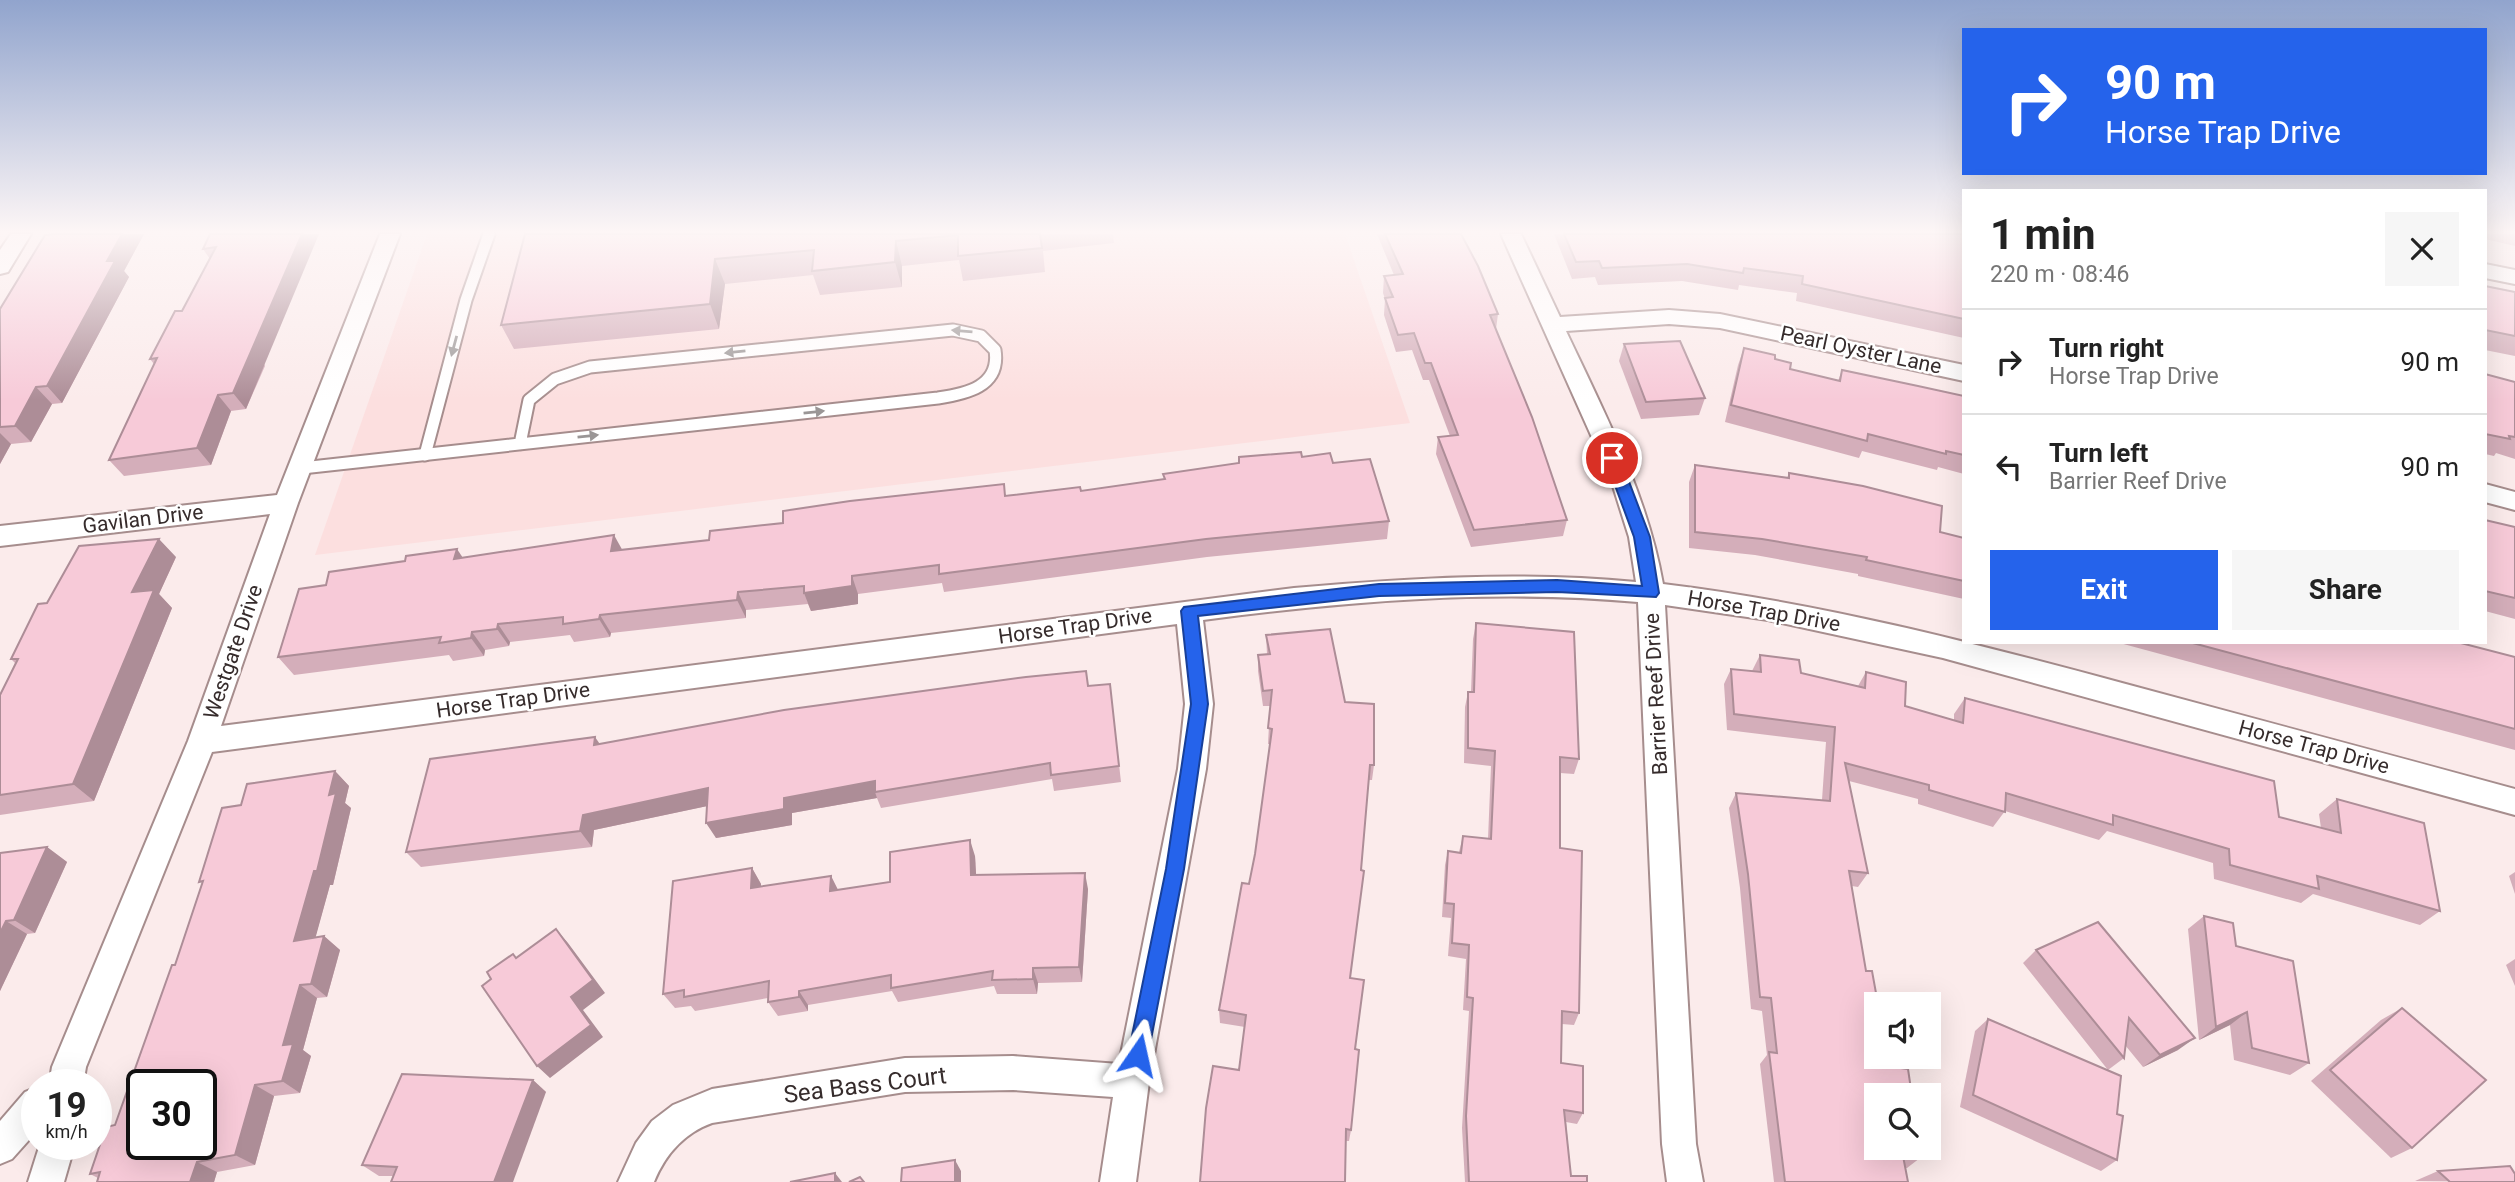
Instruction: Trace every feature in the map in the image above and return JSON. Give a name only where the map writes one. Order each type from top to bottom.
[{"type":"street","name":"Westgate Drive","points":[[67,1069],[202,741],[286,502],[302,468],[369,289]]},
{"type":"street","name":"Barrier Reef Drive","points":[[1535,289],[1623,480],[1642,537],[1651,593],[1679,1144],[1685,1182]]},
{"type":"street","name":"Pearl Oyster Lane","points":[[1550,325],[1669,317],[1720,321],[1962,373]]},
{"type":"street","points":[[2487,494],[2515,501]]},
{"type":"street","name":"Gavilan Drive","points":[[0,536],[286,502]]},
{"type":"street","name":"Horse Trap Drive","points":[[202,741],[1189,611],[1379,590],[1557,586],[1651,593],[1834,622],[1931,645],[2515,802]]},
{"type":"street","points":[[1118,1182],[1132,1082],[1175,869],[1195,743],[1199,704],[1189,611]]},
{"type":"street","name":"Sea Bass Court","points":[[636,1182],[645,1157],[669,1125],[693,1111],[712,1106],[905,1075],[1013,1073],[1132,1082]]},
{"type":"street","points":[[0,1147],[21,1123]]},
{"type":"street","points":[[46,1182],[53,1160]]},
{"type":"lane","points":[[425,455],[470,289]]},
{"type":"lane","points":[[302,468],[425,455],[958,395],[976,389],[988,380],[996,368],[996,353],[988,339],[972,332],[953,330],[590,367],[555,379],[529,400],[520,444]]},
{"type":"shaded area","points":[[408,289],[1364,289],[1410,423],[315,555]]},
{"type":"building","points":[[12,289],[100,289],[47,386],[36,387],[15,426],[0,427],[0,309]]},
{"type":"building","points":[[194,289],[278,289],[233,393],[218,395],[197,448],[109,460],[157,358],[150,359],[175,311],[182,311]]},
{"type":"building","points":[[510,289],[712,289],[710,304],[501,325]]},
{"type":"building","points":[[1390,289],[1488,289],[1498,314],[1490,315],[1532,417],[1567,520],[1474,530],[1438,437],[1458,435],[1431,363],[1425,363],[1414,333],[1398,335],[1385,298],[1393,297]]},
{"type":"building","points":[[1826,289],[1962,289],[1962,319]]},
{"type":"building","points":[[2487,289],[2515,292],[2515,336],[2487,330]]},
{"type":"building","points":[[1680,341],[1705,398],[1646,402],[1624,344]]},
{"type":"building","points":[[1744,348],[1775,355],[1775,359],[1791,363],[1790,369],[1840,381],[1842,370],[1962,396],[1962,455],[1946,451],[1946,454],[1868,434],[1867,441],[1731,405]]},
{"type":"building","points":[[2487,375],[2515,382],[2515,437],[2509,436],[2510,439],[2487,434]]},
{"type":"building","points":[[1301,452],[1302,457],[1330,453],[1333,463],[1370,459],[1389,521],[1206,539],[939,574],[939,565],[852,576],[852,586],[804,593],[804,586],[738,592],[737,600],[600,615],[599,619],[563,624],[563,617],[498,624],[497,629],[472,632],[471,638],[439,643],[441,637],[278,657],[299,589],[326,585],[329,572],[405,561],[406,556],[457,549],[454,559],[614,535],[611,551],[709,540],[710,531],[783,523],[783,511],[850,501],[1004,484],[1005,496],[1080,487],[1081,491],[1165,479],[1163,474],[1239,463],[1239,457]]},
{"type":"building","points":[[1695,465],[1789,478],[1789,473],[1863,486],[1942,506],[1940,532],[1962,538],[1962,581],[1866,560],[1867,557],[1762,539],[1695,532]]},
{"type":"building","points":[[2487,520],[2515,527],[2515,598],[2487,591]]},
{"type":"building","points":[[159,539],[132,592],[154,590],[73,784],[0,795],[0,695],[18,659],[11,659],[38,604],[47,603],[79,546]]},
{"type":"building","points":[[1476,623],[1574,632],[1579,759],[1560,757],[1560,848],[1582,851],[1579,1013],[1562,1011],[1561,1063],[1583,1066],[1583,1113],[1564,1110],[1571,1176],[1587,1176],[1587,1182],[1469,1182],[1466,1116],[1473,998],[1467,997],[1469,945],[1452,943],[1454,904],[1445,903],[1448,851],[1461,853],[1463,836],[1491,839],[1495,751],[1468,748],[1468,692],[1474,692]]},
{"type":"building","points":[[1330,629],[1345,702],[1374,704],[1374,765],[1370,765],[1361,870],[1364,871],[1350,978],[1364,980],[1355,1049],[1359,1050],[1351,1130],[1346,1129],[1345,1182],[1200,1182],[1206,1108],[1213,1066],[1239,1070],[1246,1015],[1219,1010],[1242,883],[1249,884],[1255,854],[1272,729],[1268,728],[1272,690],[1263,691],[1258,655],[1270,654],[1266,635]]},
{"type":"building","points":[[2196,644],[2465,644],[2515,657],[2515,729]]},
{"type":"building","points":[[1760,655],[1799,660],[1801,673],[1865,688],[1866,672],[1906,682],[1905,706],[1963,723],[1965,698],[2274,781],[2279,817],[2341,833],[2337,799],[2424,823],[2440,911],[2317,876],[2319,889],[2230,865],[2229,849],[2113,815],[2113,825],[2006,793],[2005,812],[1929,790],[1929,785],[1845,763],[1868,873],[1849,871],[1866,971],[1872,971],[1876,992],[1864,992],[1864,1069],[1908,1069],[1910,1083],[1864,1083],[1864,1160],[1904,1160],[1908,1182],[1785,1182],[1769,1052],[1777,1053],[1771,998],[1760,997],[1748,874],[1736,793],[1830,801],[1835,727],[1734,714],[1731,669],[1761,672]]},
{"type":"building","points":[[1086,671],[1088,686],[1110,684],[1119,766],[1051,775],[1050,763],[875,792],[875,781],[784,798],[784,809],[706,823],[708,788],[583,815],[580,831],[406,852],[430,759],[595,737],[594,745],[784,710]]},
{"type":"building","points":[[335,771],[329,795],[336,793],[317,871],[314,871],[294,941],[324,936],[311,984],[300,985],[283,1045],[293,1044],[282,1081],[255,1085],[235,1155],[217,1158],[217,1069],[135,1069],[172,965],[175,965],[203,881],[199,882],[222,808],[241,805],[247,784]]},
{"type":"building","points":[[970,840],[971,875],[1085,873],[1079,967],[1033,968],[1033,979],[992,980],[993,971],[891,988],[891,975],[799,991],[799,997],[768,1002],[769,981],[684,997],[684,990],[663,994],[673,881],[752,868],[751,888],[831,876],[830,891],[890,882],[890,852]]},
{"type":"building","points":[[47,847],[14,920],[6,921],[0,933],[0,853]]},
{"type":"building","points":[[2204,916],[2233,923],[2236,946],[2293,961],[2309,1063],[2252,1048],[2247,1012],[2216,1027]]},
{"type":"building","points":[[2098,922],[2195,1038],[2160,1055],[2129,1018],[2124,1058],[2036,950]]},
{"type":"building","points":[[556,929],[593,980],[571,997],[591,1025],[537,1066],[482,986],[491,979],[487,972],[513,954],[516,958]]},
{"type":"building","points":[[2402,1008],[2486,1080],[2412,1148],[2330,1070]]},
{"type":"building","points":[[1988,1019],[2121,1076],[2117,1114],[2123,1116],[2117,1160],[1973,1095]]},
{"type":"building","points":[[402,1074],[533,1080],[494,1182],[391,1182],[397,1167],[362,1165]]},
{"type":"building","points":[[126,1094],[126,1160],[208,1160],[197,1162],[190,1182],[97,1182],[100,1172],[90,1174],[95,1160],[112,1160],[112,1126],[115,1125]]},
{"type":"building","points":[[955,1160],[955,1182],[901,1182],[902,1168]]},
{"type":"building","points":[[2510,1166],[2515,1174],[2515,1182],[2450,1182],[2438,1171]]},
{"type":"building","points":[[835,1173],[835,1182],[790,1182]]},
{"type":"building","points":[[860,1177],[864,1182],[849,1182]]},
{"type":"route","points":[[1138,1055],[1192,769],[1199,704],[1189,611],[1379,590],[1557,586],[1651,593],[1642,537],[1623,480],[1612,458]]}]
